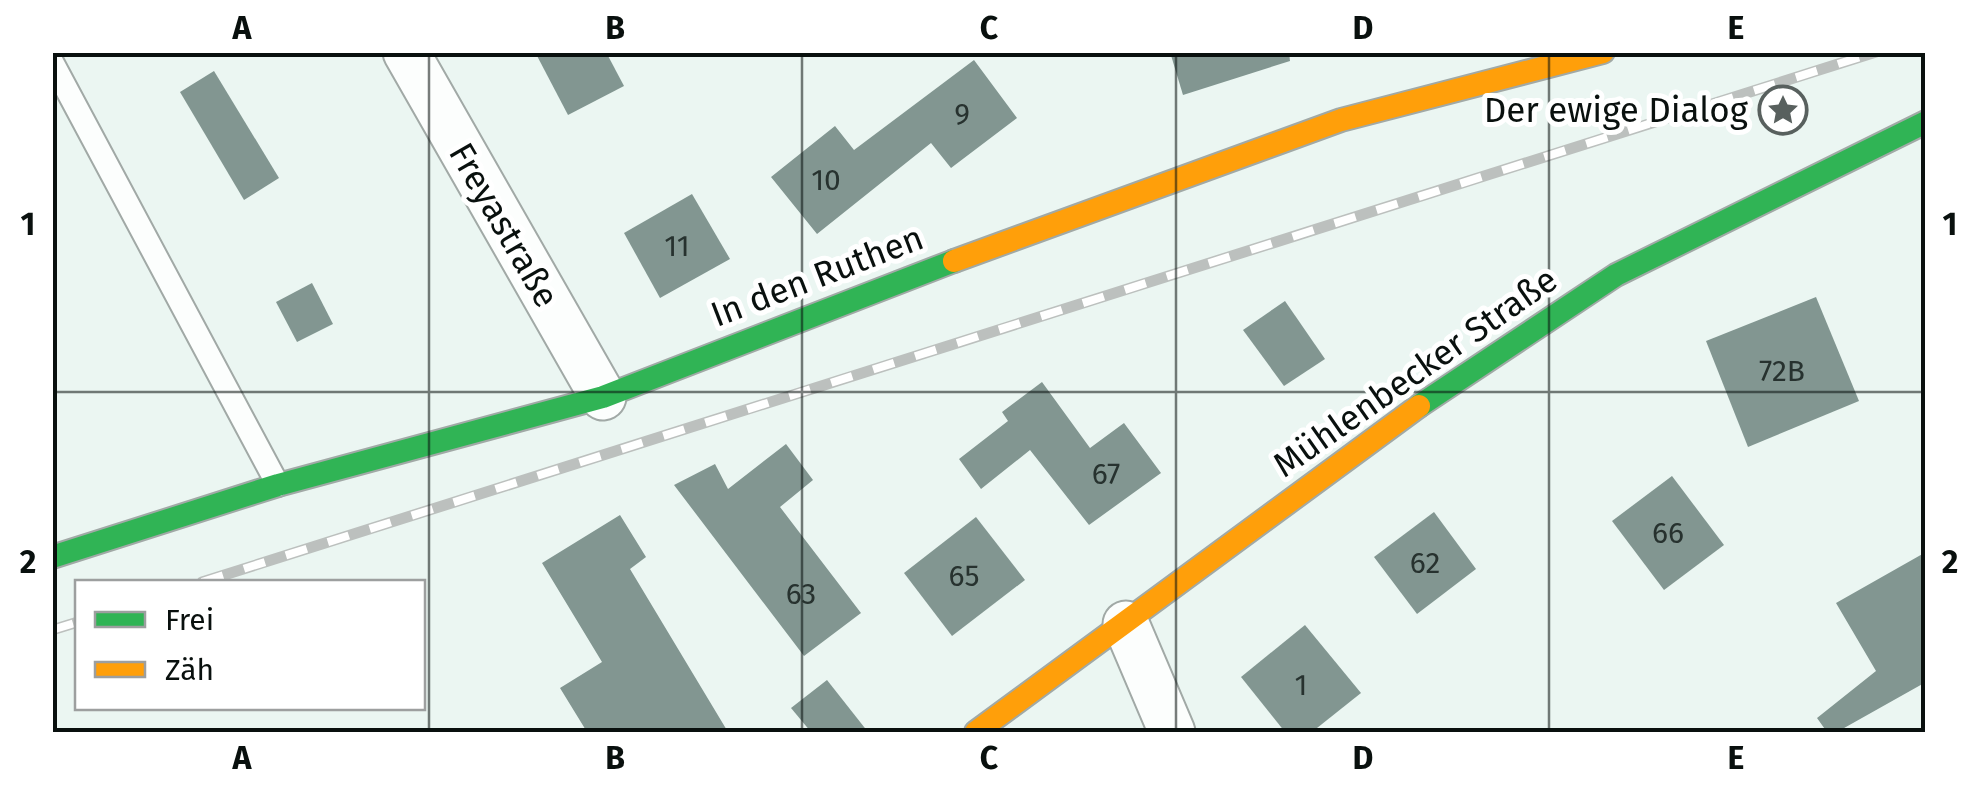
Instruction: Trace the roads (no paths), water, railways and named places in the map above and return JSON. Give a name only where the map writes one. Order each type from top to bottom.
[{"type":"street","name":"Freyastraße","points":[[406,52],[602,397]]},
{"type":"street","name":"In den Ruthen","points":[[52,557],[278,485],[602,397],[1103,203],[1342,120],[1603,52]]},
{"type":"street","name":"Mühlenbecker Straße","points":[[976,732],[1457,378],[1616,275],[1926,122]]},
{"type":"street","points":[[1126,624],[1172,732]]},
{"type":"lane","points":[[52,62],[278,485]]},
{"type":"railway","points":[[208,580],[1876,52]]},
{"type":"railway","points":[[52,630],[75,623]]},
{"type":"place","name":"Der ewige Dialog","points":[[1783,110]]}]
